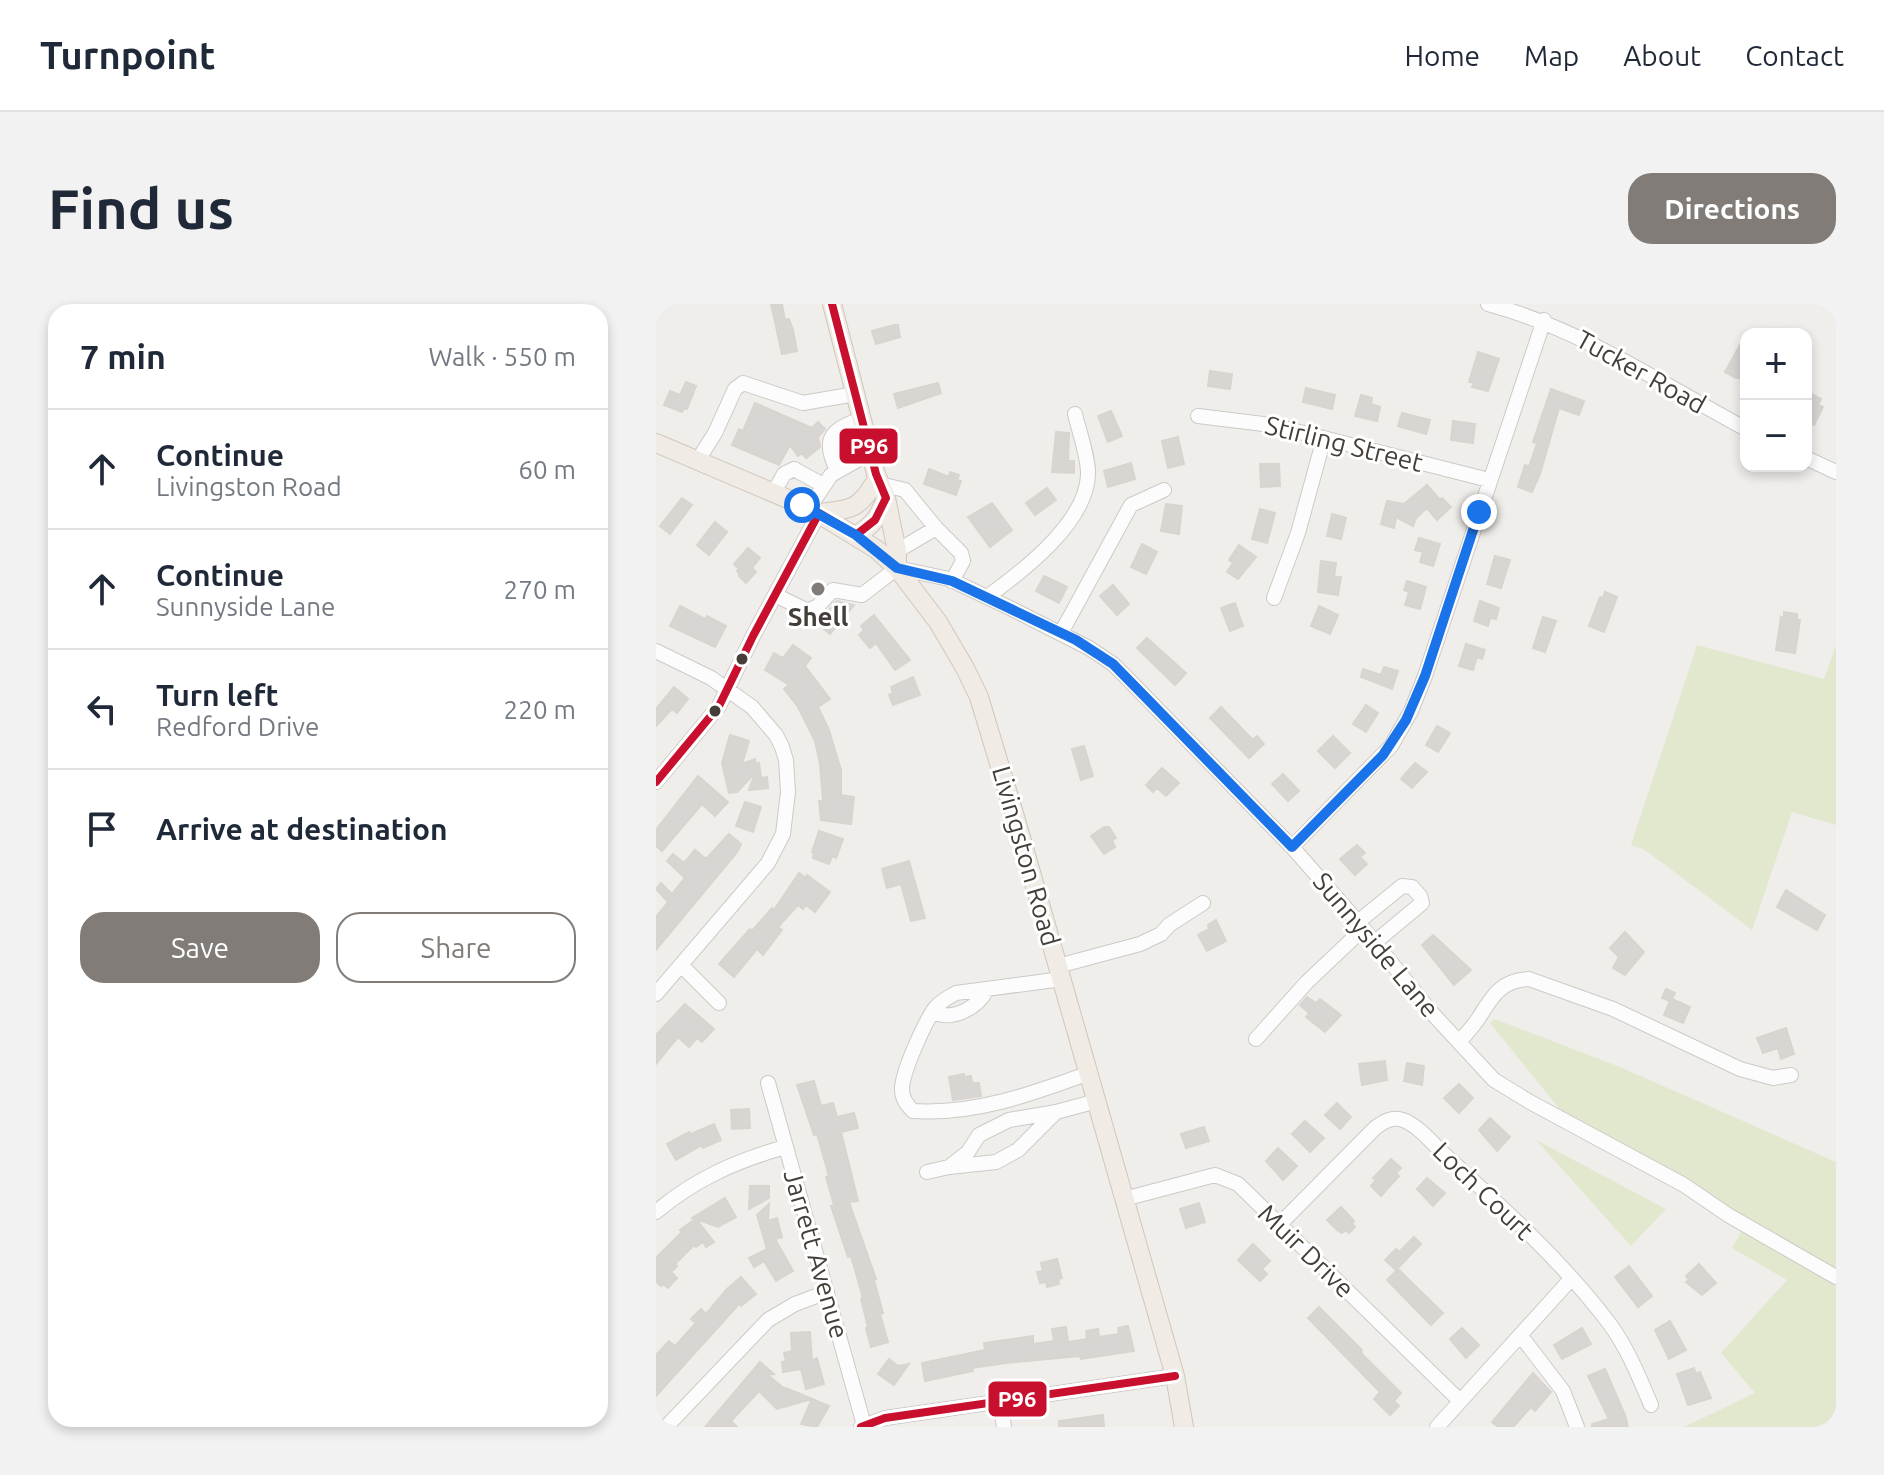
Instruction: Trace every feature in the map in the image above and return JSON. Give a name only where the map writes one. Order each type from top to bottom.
[{"type":"main road","points":[[832,304],[897,559]]},
{"type":"main road","name":"Livingston Road","points":[[656,443],[814,511],[897,559],[965,668],[979,697],[1089,1073],[1175,1376],[1184,1427]]},
{"type":"main road","points":[[814,511],[852,509],[880,486]]},
{"type":"main road","points":[[856,535],[869,529],[881,511],[880,486]]},
{"type":"street","name":"Tucker Road","points":[[1488,304],[1544,320],[1740,426]]},
{"type":"street","points":[[1292,847],[1383,755],[1411,711],[1544,320]]},
{"type":"street","points":[[698,460],[715,433],[735,389],[743,383],[803,403],[855,394]]},
{"type":"street","points":[[987,597],[1054,541],[1077,512],[1088,475],[1075,414]]},
{"type":"street","name":"Stirling Street","points":[[1198,416],[1262,423],[1489,480]]},
{"type":"street","points":[[837,470],[831,457],[834,432],[839,426],[862,419]]},
{"type":"street","points":[[1274,598],[1298,533],[1324,438]]},
{"type":"street","points":[[656,782],[712,715],[728,688],[775,595],[823,485],[837,470],[872,452]]},
{"type":"street","points":[[1812,461],[1836,472]]},
{"type":"street","points":[[774,492],[784,474],[794,469],[823,485]]},
{"type":"street","points":[[880,486],[905,490],[961,553],[963,561],[952,581]]},
{"type":"street","points":[[1061,633],[1131,505],[1164,490]]},
{"type":"street","points":[[775,595],[808,611],[818,606],[833,590],[862,595],[897,559],[936,528]]},
{"type":"street","name":"Sunnyside Lane","points":[[897,559],[987,597],[1061,633],[1113,664],[1292,847],[1487,1073],[1512,1092],[1684,1185],[1728,1215],[1836,1277]]},
{"type":"street","points":[[656,651],[728,688],[752,707],[776,735],[788,775],[785,822],[779,845],[768,863],[656,994]]},
{"type":"street","points":[[1256,1039],[1361,925],[1402,886],[1412,887],[1422,903],[1374,943]]},
{"type":"street","points":[[1089,1073],[1035,1093],[979,1107],[933,1112],[913,1111],[905,1103],[902,1088],[907,1068],[933,1011],[950,1017],[982,999],[987,989],[1060,973],[1140,944],[1161,934],[1169,925],[1203,903]]},
{"type":"street","points":[[681,965],[719,1003]]},
{"type":"street","points":[[1459,1042],[1500,987],[1519,979],[1529,979],[1613,1009],[1740,1069],[1773,1078],[1791,1075]]},
{"type":"street","name":"Jarrett Avenue","points":[[768,1083],[863,1426]]},
{"type":"street","points":[[949,1167],[968,1152],[979,1135],[1009,1120],[1097,1101]]},
{"type":"street","points":[[927,1172],[996,1162],[1018,1150],[1056,1112]]},
{"type":"street","name":"Loch Court","points":[[1279,1225],[1375,1128],[1386,1121],[1401,1119],[1457,1166],[1571,1279],[1611,1325],[1651,1405]]},
{"type":"street","points":[[656,1212],[709,1174],[785,1147]]},
{"type":"street","name":"Muir Drive","points":[[1124,1199],[1215,1175],[1238,1184],[1460,1401]]},
{"type":"street","points":[[1437,1427],[1571,1279]]},
{"type":"street","points":[[666,1427],[768,1320],[795,1304],[827,1292]]},
{"type":"street","points":[[1521,1336],[1563,1391],[1577,1427]]},
{"type":"street","points":[[863,1426],[885,1418],[1175,1376]]},
{"type":"street","points":[[1000,1400],[1004,1427]]},
{"type":"green space","points":[[1697,645],[1824,679],[1836,645],[1836,825],[1792,812],[1752,930],[1645,850],[1631,845]]},
{"type":"green space","points":[[1495,1019],[1620,1067],[1836,1162],[1836,1427],[1684,1427],[1755,1393],[1721,1353],[1787,1280],[1732,1248],[1744,1227],[1579,1133],[1490,1023]]},
{"type":"green space","points":[[1536,1140],[1666,1209],[1631,1246]]},
{"type":"building","points":[[771,304],[782,304],[785,320],[789,319],[793,330],[797,351],[782,354]]},
{"type":"building","points":[[898,325],[900,337],[876,344],[872,331]]},
{"type":"building","points":[[1740,345],[1740,378],[1725,372]]},
{"type":"building","points":[[1478,352],[1499,359],[1488,391],[1472,387],[1474,383],[1469,382]]},
{"type":"building","points":[[1210,371],[1232,374],[1230,389],[1208,386]]},
{"type":"building","points":[[686,382],[696,386],[687,409],[684,408],[682,412],[664,405],[670,391],[680,395]]},
{"type":"building","points":[[938,383],[941,393],[898,408],[894,394]]},
{"type":"building","points":[[1306,388],[1335,395],[1332,409],[1303,402]]},
{"type":"building","points":[[1551,389],[1584,401],[1579,415],[1559,408],[1532,492],[1518,487],[1525,465],[1529,467],[1537,443],[1533,442]]},
{"type":"building","points":[[1812,394],[1821,399],[1818,405],[1823,407],[1814,425]]},
{"type":"building","points":[[1361,395],[1372,398],[1371,404],[1380,407],[1377,421],[1355,416]]},
{"type":"building","points":[[755,403],[812,428],[818,422],[825,429],[818,437],[820,447],[806,458],[802,453],[798,456],[790,445],[779,465],[732,445],[739,429],[743,431]]},
{"type":"building","points":[[1111,411],[1122,436],[1108,442],[1098,416]]},
{"type":"building","points":[[1402,413],[1430,420],[1426,434],[1398,426]]},
{"type":"building","points":[[1453,421],[1475,424],[1473,443],[1451,440]]},
{"type":"building","points":[[1056,432],[1069,433],[1068,461],[1074,461],[1074,473],[1052,472]]},
{"type":"building","points":[[1178,437],[1184,464],[1168,468],[1162,441]]},
{"type":"building","points":[[1131,463],[1135,479],[1108,487],[1104,471]]},
{"type":"building","points":[[1260,464],[1279,464],[1280,486],[1261,487]]},
{"type":"building","points":[[929,469],[949,477],[950,472],[959,475],[957,480],[961,481],[956,495],[924,484]]},
{"type":"building","points":[[1427,485],[1451,507],[1437,520],[1427,508],[1416,518],[1413,526],[1396,517],[1394,528],[1381,524],[1387,501],[1404,504]]},
{"type":"building","points":[[1047,488],[1056,500],[1035,515],[1026,503]]},
{"type":"building","points":[[682,498],[692,505],[670,534],[660,526]]},
{"type":"building","points":[[992,503],[1012,530],[990,547],[968,517]]},
{"type":"building","points":[[1166,504],[1182,506],[1179,534],[1161,531]]},
{"type":"building","points":[[1260,509],[1275,513],[1267,543],[1252,539]]},
{"type":"building","points":[[1332,514],[1346,518],[1341,539],[1327,536]]},
{"type":"building","points":[[715,522],[727,532],[709,555],[697,545]]},
{"type":"building","points":[[1419,538],[1440,544],[1433,566],[1420,562],[1423,552],[1415,550]]},
{"type":"building","points":[[1142,544],[1157,552],[1146,574],[1131,567]]},
{"type":"building","points":[[1239,545],[1256,557],[1238,579],[1227,572],[1233,563],[1229,560]]},
{"type":"building","points":[[748,548],[760,558],[752,568],[756,572],[746,583],[734,564]]},
{"type":"building","points":[[1495,556],[1510,560],[1501,588],[1487,584]]},
{"type":"building","points":[[1321,561],[1336,563],[1334,577],[1341,577],[1338,595],[1318,592]]},
{"type":"building","points":[[1044,576],[1067,587],[1059,603],[1036,591]]},
{"type":"building","points":[[1407,581],[1426,587],[1420,609],[1405,605],[1409,592],[1404,590]]},
{"type":"building","points":[[1113,585],[1129,604],[1117,615],[1100,596]]},
{"type":"building","points":[[1605,592],[1617,597],[1604,632],[1589,626]]},
{"type":"building","points":[[837,601],[854,605],[830,634],[817,623]]},
{"type":"building","points":[[1480,601],[1499,608],[1496,619],[1490,618],[1488,626],[1474,621]]},
{"type":"building","points":[[1235,603],[1243,626],[1230,631],[1221,608]]},
{"type":"building","points":[[680,606],[726,626],[715,647],[670,626]]},
{"type":"building","points":[[1319,606],[1338,615],[1330,634],[1311,626]]},
{"type":"building","points":[[1784,612],[1797,614],[1797,620],[1800,620],[1795,653],[1776,650]]},
{"type":"building","points":[[874,615],[910,660],[895,670],[876,643],[870,648],[859,635],[864,630],[861,626]]},
{"type":"building","points":[[1543,617],[1556,621],[1545,652],[1533,648]]},
{"type":"building","points":[[1147,638],[1186,673],[1175,685],[1137,648]]},
{"type":"building","points":[[1466,644],[1485,650],[1482,659],[1477,657],[1473,670],[1459,666]]},
{"type":"building","points":[[793,645],[811,658],[805,666],[830,699],[818,707],[829,730],[841,770],[841,795],[854,797],[851,824],[821,820],[819,801],[823,801],[815,741],[798,707],[784,689],[789,685],[765,670],[774,653],[783,658]]},
{"type":"building","points":[[1384,667],[1398,671],[1392,689],[1361,677],[1363,669],[1381,675]]},
{"type":"building","points":[[913,677],[920,695],[893,705],[889,695],[893,693],[891,687]]},
{"type":"building","points":[[674,687],[688,699],[677,713],[672,709],[656,726],[656,709]]},
{"type":"building","points":[[1366,705],[1378,713],[1366,732],[1353,724]]},
{"type":"building","points":[[1221,707],[1253,740],[1257,736],[1264,744],[1249,758],[1210,718]]},
{"type":"building","points":[[1437,726],[1450,733],[1438,752],[1426,745]]},
{"type":"building","points":[[730,735],[749,741],[742,764],[755,759],[757,767],[759,762],[761,778],[767,777],[768,788],[749,790],[755,773],[737,792],[729,793],[722,763]]},
{"type":"building","points":[[1333,736],[1350,753],[1335,768],[1318,751]]},
{"type":"building","points":[[1084,746],[1093,776],[1081,780],[1072,749]]},
{"type":"building","points":[[1415,763],[1427,772],[1412,788],[1401,779]]},
{"type":"building","points":[[1162,768],[1179,783],[1166,796],[1157,788],[1153,792],[1146,785]]},
{"type":"building","points":[[1283,774],[1299,791],[1288,801],[1272,784]]},
{"type":"building","points":[[698,776],[728,802],[715,816],[702,804],[662,851],[656,846],[656,830]]},
{"type":"building","points":[[745,802],[761,807],[753,832],[736,826]]},
{"type":"building","points":[[1109,827],[1116,838],[1112,840],[1115,847],[1104,854],[1091,836]]},
{"type":"building","points":[[819,831],[843,839],[836,858],[832,856],[829,864],[813,858]]},
{"type":"building","points":[[729,834],[741,844],[738,851],[656,950],[656,917],[668,902],[656,889],[661,883],[672,894],[685,878],[667,861],[673,854],[684,863],[695,850],[706,859]]},
{"type":"building","points":[[1357,845],[1365,853],[1360,857],[1367,864],[1355,875],[1340,859]]},
{"type":"building","points":[[909,861],[925,918],[911,921],[901,884],[887,888],[882,869]]},
{"type":"building","points":[[799,873],[806,878],[807,875],[830,892],[815,912],[806,905],[803,909],[798,905],[778,927],[782,930],[763,955],[757,949],[734,977],[719,964],[750,929],[752,931],[772,908],[774,910]]},
{"type":"building","points":[[1786,890],[1825,915],[1817,930],[1777,907]]},
{"type":"building","points":[[1216,920],[1226,941],[1207,951],[1198,935],[1209,929],[1208,925]]},
{"type":"building","points":[[1625,932],[1644,952],[1625,975],[1613,968],[1619,957],[1610,948]]},
{"type":"building","points":[[1433,935],[1471,970],[1454,985],[1422,945]]},
{"type":"building","points":[[1666,989],[1675,993],[1672,999],[1690,1007],[1683,1023],[1664,1015],[1670,1001],[1662,998]]},
{"type":"building","points":[[1307,997],[1316,1003],[1320,999],[1341,1015],[1325,1032],[1306,1017],[1309,1013],[1300,1005]]},
{"type":"building","points":[[685,1004],[714,1029],[702,1042],[697,1038],[689,1047],[678,1037],[656,1064],[656,1035]]},
{"type":"building","points":[[1786,1028],[1794,1054],[1781,1059],[1778,1048],[1763,1053],[1757,1038]]},
{"type":"building","points":[[1385,1061],[1387,1080],[1362,1085],[1359,1064]]},
{"type":"building","points":[[1407,1063],[1424,1066],[1422,1085],[1404,1081]]},
{"type":"building","points":[[964,1074],[964,1077],[971,1076],[972,1083],[979,1083],[981,1096],[953,1100],[949,1077]]},
{"type":"building","points":[[814,1081],[821,1106],[833,1103],[837,1117],[854,1113],[858,1128],[841,1132],[858,1201],[849,1202],[876,1279],[883,1313],[880,1314],[888,1342],[871,1347],[863,1298],[851,1256],[848,1257],[831,1206],[834,1205],[826,1177],[829,1176],[817,1134],[814,1135],[797,1085]]},
{"type":"building","points":[[1459,1084],[1473,1098],[1459,1113],[1444,1098]]},
{"type":"building","points":[[1337,1103],[1351,1117],[1340,1129],[1325,1115]]},
{"type":"building","points":[[749,1109],[750,1128],[732,1129],[731,1110]]},
{"type":"building","points":[[1490,1118],[1510,1137],[1497,1151],[1479,1130]]},
{"type":"building","points":[[1305,1121],[1324,1138],[1310,1152],[1292,1134]]},
{"type":"building","points":[[714,1124],[721,1140],[703,1148],[702,1145],[676,1160],[667,1144],[689,1132],[691,1134]]},
{"type":"building","points":[[1204,1127],[1209,1141],[1186,1148],[1181,1134]]},
{"type":"building","points":[[1278,1148],[1297,1166],[1283,1180],[1266,1161]]},
{"type":"building","points":[[1391,1159],[1401,1168],[1396,1173],[1399,1176],[1381,1196],[1371,1186],[1376,1180],[1373,1178]]},
{"type":"building","points":[[1427,1178],[1445,1193],[1433,1206],[1417,1189]]},
{"type":"building","points":[[750,1186],[769,1186],[769,1198],[749,1209]]},
{"type":"building","points":[[725,1198],[736,1217],[718,1227],[696,1219],[714,1242],[706,1247],[703,1242],[696,1247],[694,1245],[675,1264],[677,1266],[671,1272],[677,1278],[668,1288],[663,1284],[661,1286],[656,1282],[656,1258],[682,1232],[680,1230],[695,1219],[692,1218]]},
{"type":"building","points":[[1199,1203],[1205,1222],[1186,1228],[1180,1209]]},
{"type":"building","points":[[769,1204],[768,1221],[777,1218],[782,1237],[775,1239],[793,1271],[776,1281],[764,1261],[754,1267],[749,1258],[767,1249],[757,1215]]},
{"type":"building","points":[[1341,1207],[1354,1221],[1355,1227],[1349,1233],[1346,1230],[1342,1233],[1327,1220]]},
{"type":"building","points":[[1414,1237],[1421,1244],[1396,1270],[1385,1260],[1396,1249],[1399,1252]]},
{"type":"building","points":[[1253,1244],[1270,1261],[1262,1269],[1267,1274],[1260,1281],[1238,1260]]},
{"type":"building","points":[[1057,1259],[1062,1278],[1058,1279],[1059,1284],[1047,1287],[1046,1282],[1040,1283],[1037,1272],[1043,1271],[1041,1263]]},
{"type":"building","points":[[1699,1264],[1716,1283],[1702,1295],[1686,1282],[1689,1280],[1686,1276]]},
{"type":"building","points":[[1629,1266],[1652,1296],[1638,1307],[1615,1277]]},
{"type":"building","points":[[1398,1269],[1443,1313],[1431,1325],[1387,1280]]},
{"type":"building","points":[[741,1277],[756,1294],[741,1306],[739,1304],[656,1396],[656,1355],[669,1341],[675,1346],[696,1323],[691,1319],[701,1309],[706,1314]]},
{"type":"building","points":[[1319,1307],[1401,1393],[1394,1401],[1399,1406],[1390,1415],[1374,1399],[1380,1392],[1308,1318]]},
{"type":"building","points":[[1670,1321],[1686,1350],[1669,1359],[1655,1330]]},
{"type":"building","points":[[1128,1326],[1134,1351],[1081,1359],[1080,1356],[1006,1363],[972,1368],[973,1371],[925,1381],[922,1363],[985,1350],[984,1343],[1033,1336],[1033,1344],[1054,1341],[1052,1329],[1066,1327],[1068,1342],[1087,1339],[1086,1331],[1098,1329],[1099,1337],[1119,1334],[1118,1328]]},
{"type":"building","points":[[1462,1328],[1479,1345],[1466,1358],[1450,1339]]},
{"type":"building","points":[[1582,1328],[1591,1344],[1562,1359],[1554,1345]]},
{"type":"building","points":[[810,1332],[812,1360],[817,1358],[824,1384],[806,1389],[801,1369],[783,1372],[782,1362],[786,1361],[784,1353],[792,1351],[791,1333]]},
{"type":"building","points":[[889,1359],[898,1366],[909,1364],[894,1385],[878,1374]]},
{"type":"building","points":[[760,1362],[774,1374],[768,1375],[787,1391],[786,1388],[829,1406],[817,1427],[801,1424],[812,1399],[777,1409],[759,1391],[731,1421],[737,1427],[705,1427]]},
{"type":"building","points":[[1694,1368],[1696,1374],[1700,1372],[1711,1398],[1688,1405],[1677,1374]]},
{"type":"building","points":[[1605,1369],[1628,1427],[1592,1427],[1592,1424],[1609,1419],[1588,1376]]},
{"type":"building","points":[[1533,1373],[1551,1392],[1535,1411],[1531,1407],[1513,1427],[1498,1427],[1492,1422]]},
{"type":"building","points":[[1103,1415],[1104,1427],[1059,1427],[1059,1421]]},
{"type":"transit line","name":"P96","points":[[819,513],[856,535],[875,520],[886,498],[876,474],[832,304]]},
{"type":"transit line","name":"P96","points":[[656,782],[719,706],[819,513]]},
{"type":"transit line","name":"P96","points":[[861,1427],[885,1418],[1175,1376]]},
{"type":"place","name":"Shell","points":[[818,589]]},
{"type":"route","points":[[802,505],[856,535],[897,568],[949,579],[1076,640],[1113,664],[1292,847],[1396,739],[1425,676],[1479,512]]}]
